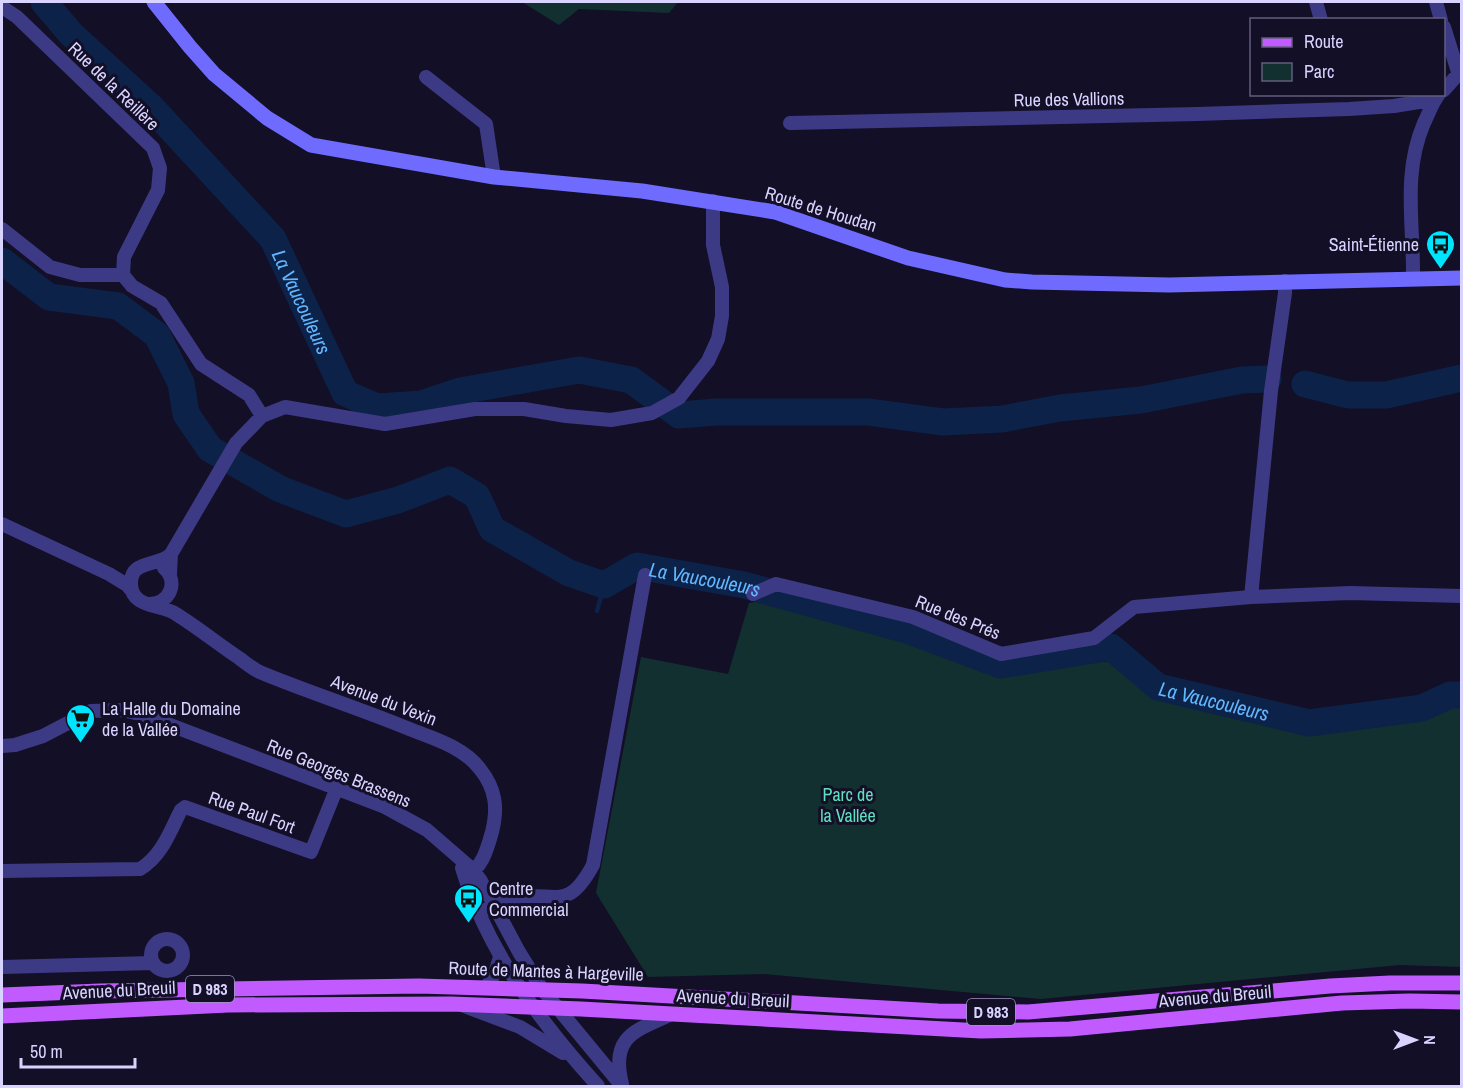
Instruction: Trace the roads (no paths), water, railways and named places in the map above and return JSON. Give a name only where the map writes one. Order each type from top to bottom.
[{"type":"main road","name":"Route de Mantes à Hargeville","points":[[418,986],[542,989],[938,1011],[1028,1012],[1330,986],[1461,983]]},
{"type":"main road","name":"Avenue du Breuil","points":[[2,995],[100,991],[418,986]]},
{"type":"main road","name":"Avenue du Breuil","points":[[2,1016],[238,1004],[459,1005],[556,1008],[921,1028],[1020,1030],[1101,1026],[1342,1003],[1461,1002]]},
{"type":"street","name":"Route de Houdan","points":[[154,2],[214,74],[267,118],[311,145],[494,177],[642,191],[775,212],[908,258],[1005,280],[1169,285],[1461,278]]},
{"type":"street","points":[[1316,2],[1320,18]]},
{"type":"street","points":[[1436,2],[1440,18]]},
{"type":"street","name":"Rue de la Reillère","points":[[2,7],[17,17],[153,148],[160,168],[158,190],[124,257],[123,275]]},
{"type":"street","points":[[1445,32],[1460,71],[1445,88]]},
{"type":"street","points":[[426,77],[486,124],[494,177]]},
{"type":"street","points":[[1346,96],[1349,109]]},
{"type":"street","points":[[1413,279],[1411,167],[1416,142],[1436,98]]},
{"type":"street","name":"Rue des Vallions","points":[[790,123],[1349,109],[1394,106],[1436,98]]},
{"type":"street","points":[[132,591],[131,580],[140,566],[164,559],[171,554],[236,443],[262,416],[285,407],[385,424],[476,409],[524,409],[610,420],[652,413],[679,398],[708,361],[718,339],[722,316],[722,287],[713,245],[712,201]]},
{"type":"street","points":[[2,229],[50,267],[80,275],[123,275],[132,286],[160,303],[201,364],[249,395],[262,416]]},
{"type":"street","points":[[1251,597],[1271,391],[1285,281]]},
{"type":"street","points":[[2,524],[109,574],[127,585],[138,600],[148,604],[160,603],[170,594]]},
{"type":"street","points":[[171,554],[170,594],[171,605],[175,613]]},
{"type":"street","points":[[151,563],[162,566],[170,574]]},
{"type":"street","points":[[109,574],[123,574],[136,570]]},
{"type":"street","points":[[480,913],[511,897],[556,898],[573,892],[584,881],[593,865],[645,575]]},
{"type":"street","name":"Rue des Prés","points":[[753,594],[776,584],[913,617],[1001,654],[1094,638],[1134,607],[1251,597],[1350,593],[1461,596]]},
{"type":"street","name":"Avenue du Vexin","points":[[148,604],[175,613],[259,672],[456,748],[479,767],[493,789],[496,815],[489,844],[480,864],[470,874]]},
{"type":"street","name":"Rue Georges Brassens","points":[[2,746],[15,745],[43,736],[91,711],[122,710],[144,715],[385,807],[427,830],[460,860],[470,874]]},
{"type":"street","name":"Rue Paul Fort","points":[[2,871],[140,868],[150,863],[164,845],[181,810],[185,807],[311,852],[336,790]]},
{"type":"street","points":[[470,874],[487,890],[519,952],[542,989],[622,1086]]},
{"type":"street","points":[[470,874],[480,913],[500,957],[534,1007],[598,1086]]},
{"type":"street","points":[[486,988],[495,973],[500,957]]},
{"type":"street","points":[[2,968],[153,963]]},
{"type":"street","points":[[459,1005],[520,1027],[553,1045],[579,1065]]},
{"type":"street","points":[[622,1086],[617,1063],[625,1040],[634,1033],[673,1014]]},
{"type":"water","points":[[716,572],[735,574],[757,582],[744,586],[712,583]]},
{"type":"waterway","name":"La Vaucouleurs","points":[[44,2],[71,34],[151,107],[273,239],[345,393],[377,407],[421,404],[460,391],[579,370],[631,380],[679,415],[717,412],[868,412],[943,422],[1002,419],[1060,408],[1141,400],[1242,380],[1268,379]]},
{"type":"waterway","name":"La Vaucouleurs","points":[[2,261],[49,297],[118,306],[157,335],[181,383],[186,414],[210,449],[280,489],[346,514],[398,500],[450,480],[477,496],[492,529],[569,573],[604,585],[637,566],[744,585],[910,631],[1001,665],[1111,647],[1158,687],[1309,723],[1422,708],[1450,695],[1462,695]]},
{"type":"waterway","name":"La Vaucouleurs","points":[[1305,384],[1348,395],[1386,395],[1462,378]]},
{"type":"waterway","points":[[597,611],[604,585]]},
{"type":"place","name":"Saint-Étienne","points":[[1440,270]]},
{"type":"place","name":"La Halle du Domaine de la Vallée","points":[[81,744]]},
{"type":"place","name":"Centre Commercial","points":[[468,924]]},
{"type":"park label","name":"Parc de la Vallée","points":[[848,804]]}]
